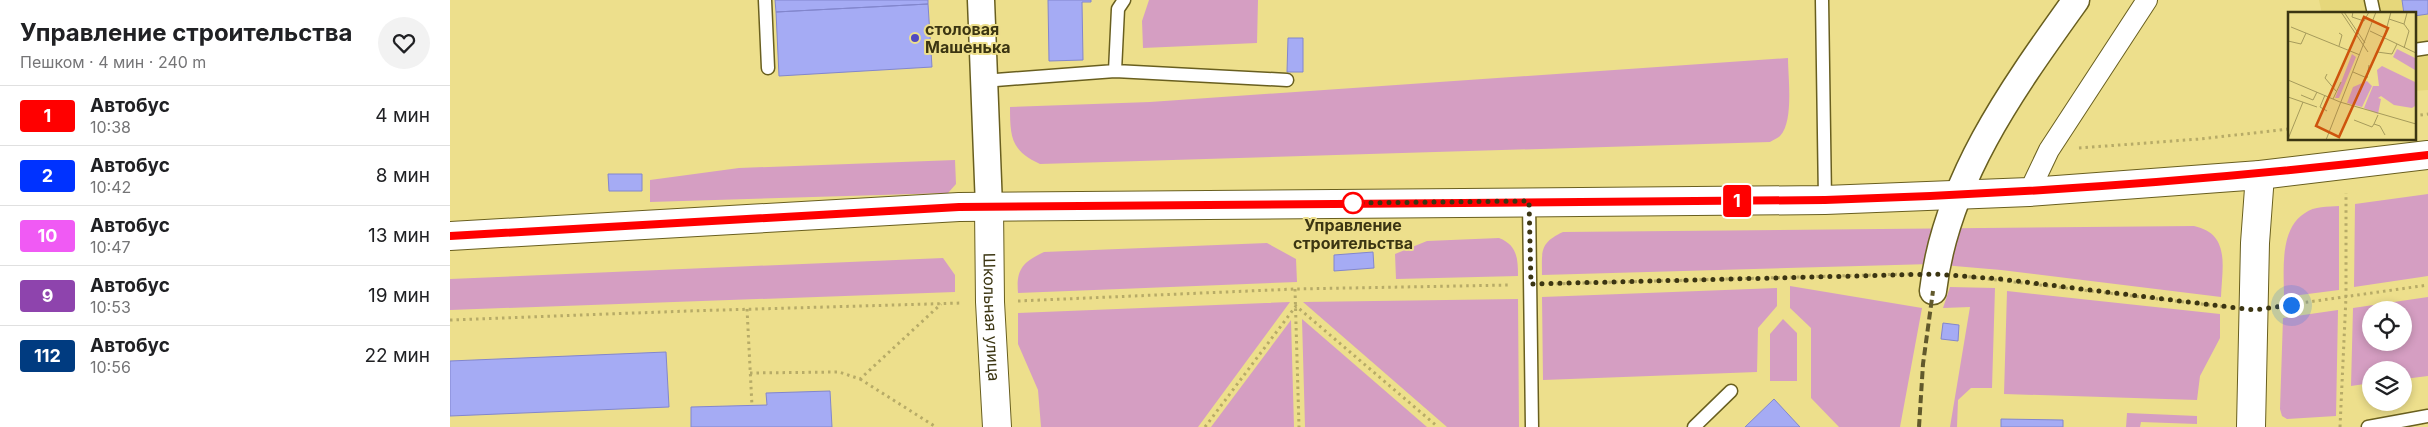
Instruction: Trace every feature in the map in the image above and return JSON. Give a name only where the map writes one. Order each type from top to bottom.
[{"type":"main road","points":[[450,236],[959,207],[1825,200],[1958,196],[2260,175],[2428,155]]},
{"type":"main road","points":[[2251,427],[2260,175]]},
{"type":"main road","name":"Школьная улица","points":[[989,207],[990,302],[997,427]]},
{"type":"street","points":[[981,0],[989,207]]},
{"type":"street","points":[[1934,282],[1958,196],[1990,128],[2012,92],[2076,0]]},
{"type":"street","points":[[2028,192],[2049,150],[2148,0]]},
{"type":"lane","points":[[766,0],[768,68]]},
{"type":"lane","points":[[1115,71],[1118,9],[1124,0]]},
{"type":"lane","points":[[1822,0],[1825,200]]},
{"type":"lane","points":[[983,81],[1115,71],[1287,80]]},
{"type":"lane","points":[[1529,201],[1532,427]]},
{"type":"lane","points":[[1694,427],[1731,391]]},
{"type":"lane","points":[[2368,427],[2428,416]]},
{"type":"path","points":[[2049,150],[2200,139],[2288,129]]},
{"type":"path","points":[[2340,427],[2346,298],[2346,165]]},
{"type":"path","points":[[450,320],[990,302],[1295,289],[1531,284],[1934,282],[2000,279],[2254,310],[2428,285]]},
{"type":"path","points":[[1295,289],[1299,427]]},
{"type":"path","points":[[860,379],[941,303]]},
{"type":"path","points":[[1205,427],[1296,306]]},
{"type":"path","points":[[1296,306],[1438,427]]},
{"type":"path","points":[[748,309],[752,406]]},
{"type":"path","points":[[750,373],[839,372],[860,379],[936,427]]},
{"type":"shaded area","points":[[1149,0],[1258,0],[1257,43],[1143,48],[1142,21]]},
{"type":"shaded area","points":[[2319,0],[2428,0],[2428,90],[2416,91],[2416,12],[2322,12]]},
{"type":"shaded area","points":[[1788,58],[1789,110],[1787,120],[1780,136],[1770,142],[1040,164],[1023,154],[1018,148],[1014,142],[1011,127],[1010,107],[1150,102]]},
{"type":"shaded area","points":[[955,160],[956,184],[948,193],[650,202],[650,180],[739,168]]},
{"type":"shaded area","points":[[2428,194],[2428,276],[2354,287],[2355,204]]},
{"type":"shaded area","points":[[2339,206],[2339,290],[2284,297],[2285,251],[2291,229],[2297,220],[2313,209]]},
{"type":"shaded area","points":[[2194,226],[2206,230],[2214,236],[2219,244],[2223,263],[2221,297],[2001,270],[1931,264],[1542,275],[1542,254],[1546,244],[1563,232]]},
{"type":"shaded area","points":[[1499,238],[1510,244],[1513,248],[1518,263],[1518,276],[1396,279],[1395,254],[1427,241]]},
{"type":"shaded area","points":[[1267,243],[1296,259],[1297,282],[1018,293],[1018,278],[1022,267],[1031,259],[1044,252]]},
{"type":"shaded area","points":[[943,258],[955,275],[955,292],[450,310],[450,279]]},
{"type":"shaded area","points":[[1790,286],[1922,308],[1900,427],[1839,427],[1811,398],[1811,328],[1790,308]]},
{"type":"shaded area","points":[[1950,287],[1995,288],[1992,388],[1971,388],[1958,400],[1957,427],[1950,427],[1970,307],[1943,308]]},
{"type":"shaded area","points":[[1777,288],[1777,306],[1758,328],[1757,372],[1543,380],[1542,297]]},
{"type":"shaded area","points":[[2007,291],[2220,314],[2220,338],[2200,376],[2197,400],[2004,394]]},
{"type":"shaded area","points":[[2428,297],[2428,376],[2412,378],[2412,361],[2362,361],[2362,384],[2351,386],[2353,308],[2362,307],[2362,351],[2412,351],[2412,301],[2401,301]]},
{"type":"shaded area","points":[[1518,299],[1519,427],[1447,427],[1303,302]]},
{"type":"shaded area","points":[[1290,302],[1198,427],[1041,427],[1038,390],[1018,344],[1018,313]]},
{"type":"shaded area","points":[[2338,310],[2336,416],[2287,419],[2282,416],[2280,409],[2283,318]]},
{"type":"shaded area","points":[[1302,319],[1427,427],[1305,427]]},
{"type":"shaded area","points":[[1783,319],[1797,333],[1797,381],[1770,381],[1770,334]]},
{"type":"shaded area","points":[[1291,320],[1294,427],[1211,427]]},
{"type":"shaded area","points":[[2127,413],[2197,416],[2197,424],[2141,422],[2140,427],[2126,427]]},
{"type":"building","points":[[775,0],[928,0],[928,4],[776,12]]},
{"type":"building","points":[[1048,0],[1091,0],[1091,2],[1082,2],[1083,60],[1049,61]]},
{"type":"building","points":[[2402,0],[2428,0],[2428,14],[2416,16],[2416,12],[2404,12]]},
{"type":"building","points":[[928,4],[932,67],[779,76],[776,12]]},
{"type":"building","points":[[1288,38],[1303,38],[1303,72],[1287,72]]},
{"type":"building","points":[[608,174],[642,174],[642,191],[609,191]]},
{"type":"building","points":[[1373,252],[1374,268],[1334,271],[1334,255]]},
{"type":"building","points":[[1943,323],[1959,325],[1958,341],[1941,339]]},
{"type":"building","points":[[666,352],[669,407],[450,416],[450,361]]},
{"type":"building","points":[[830,391],[832,427],[691,427],[691,407],[767,405],[766,393]]},
{"type":"building","points":[[1774,399],[1800,427],[1745,427]]},
{"type":"building","points":[[2001,419],[2063,420],[2063,427],[2001,427]]},
{"type":"railway","points":[[1919,427],[1923,364],[1933,291]]},
{"type":"bus line","name":"1","points":[[450,236],[959,207],[1825,200],[1958,196],[2260,175],[2428,155]]},
{"type":"place","name":"cтоловая Машенька","points":[[915,38]]},
{"type":"place","name":"Управление строительства","points":[[1353,203]]},
{"type":"route","points":[[1353,203],[1529,201],[1531,284],[1866,274],[1935,274],[2000,279],[2254,310],[2291,305]]}]
